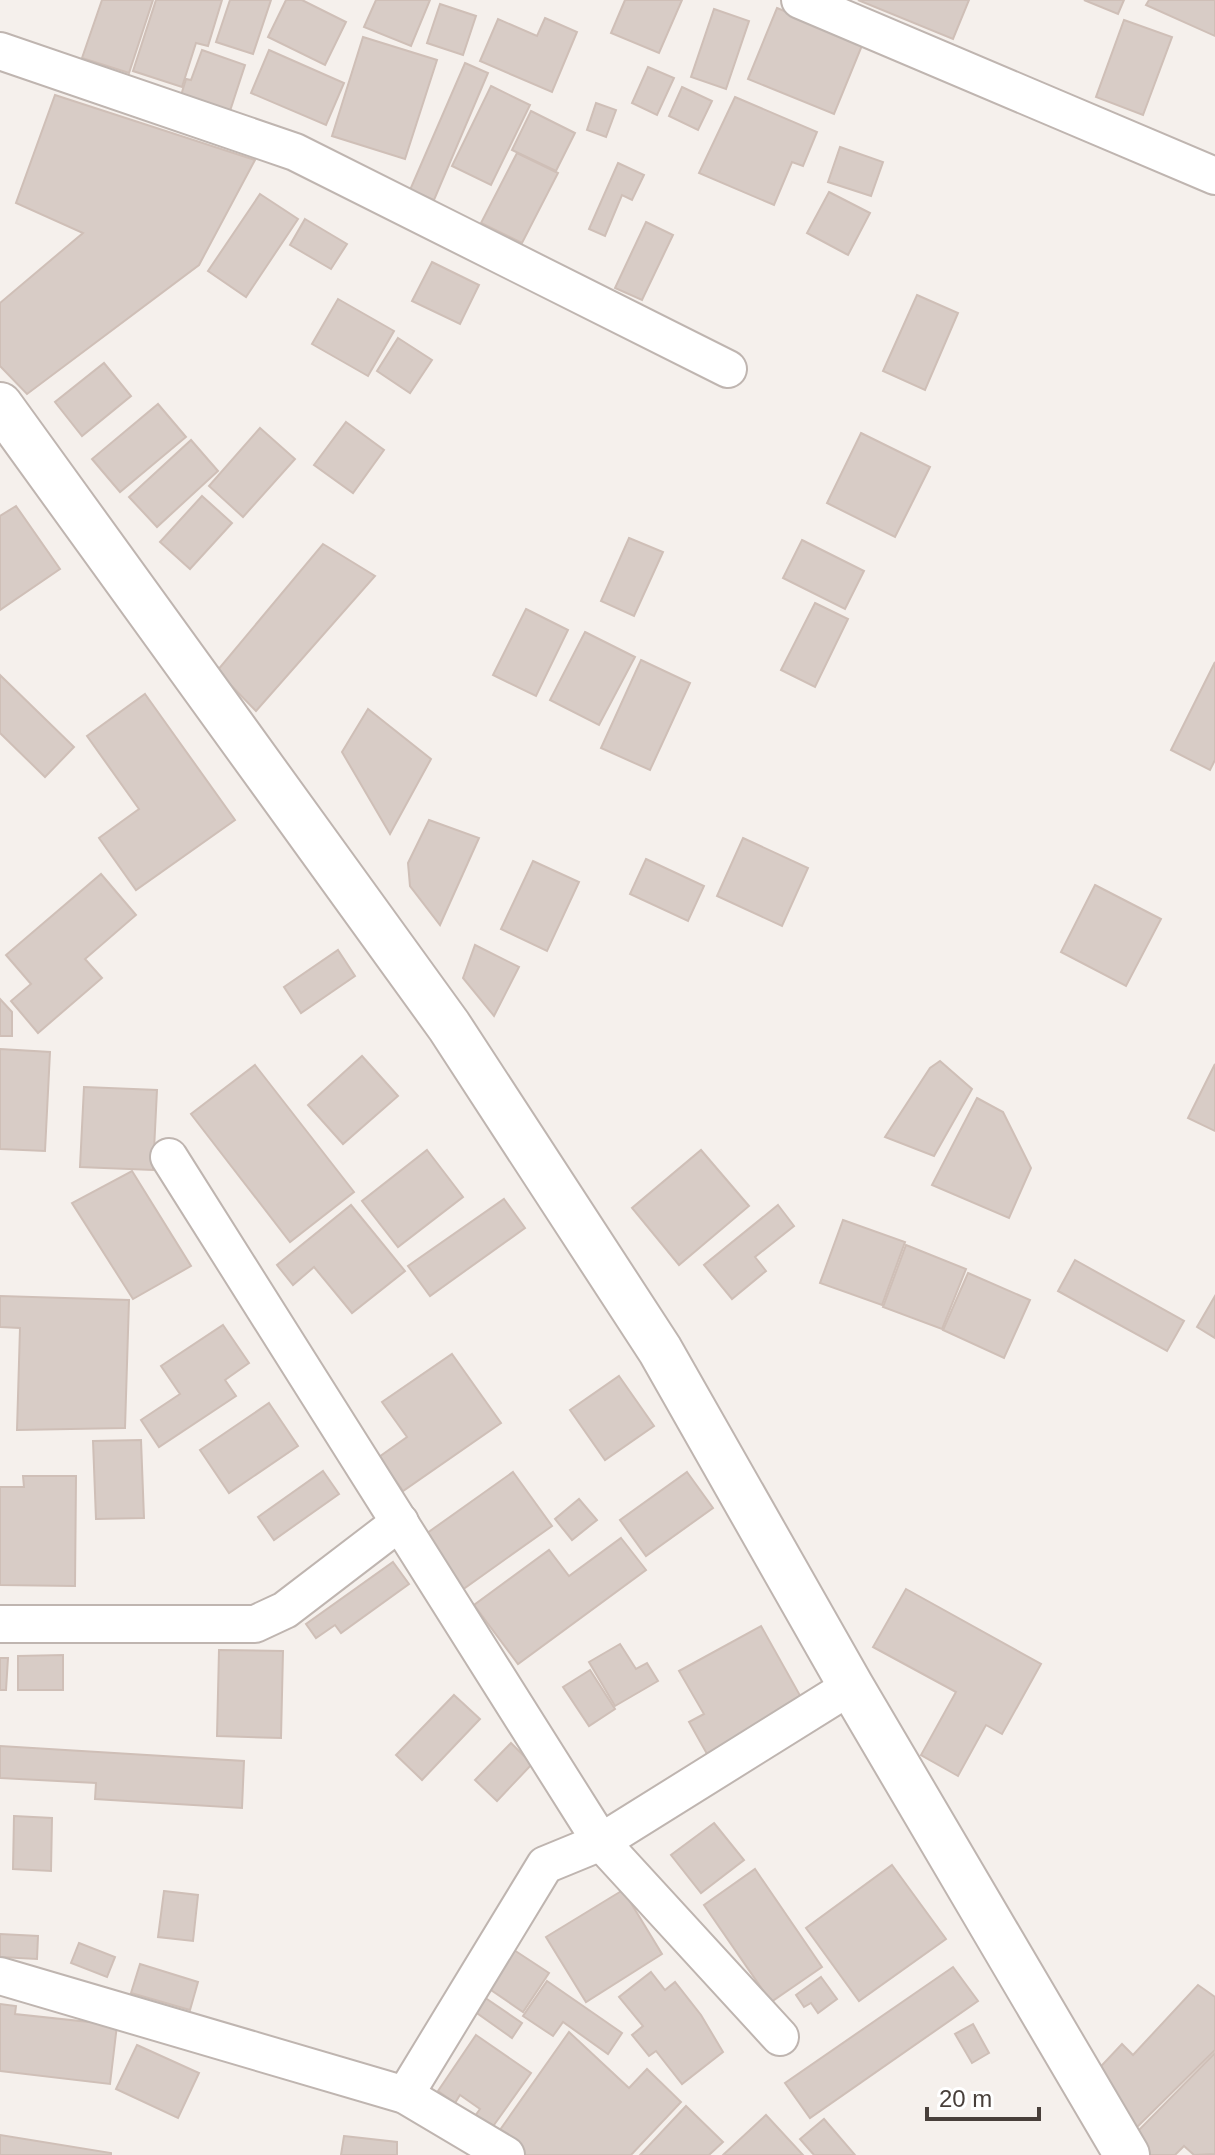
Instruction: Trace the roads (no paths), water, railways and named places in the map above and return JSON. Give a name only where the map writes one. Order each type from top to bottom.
[{"type":"street","points":[[800,0],[1215,176]]},
{"type":"street","points":[[0,51],[295,152],[728,369]]},
{"type":"street","points":[[0,405],[449,1026],[660,1350],[851,1686],[1127,2155]]},
{"type":"street","points":[[169,1157],[601,1842],[780,2037]]},
{"type":"street","points":[[0,1624],[255,1624],[285,1610],[400,1522]]},
{"type":"street","points":[[405,2095],[545,1865],[601,1842],[851,1686]]},
{"type":"street","points":[[0,1976],[405,2095],[506,2155]]}]
